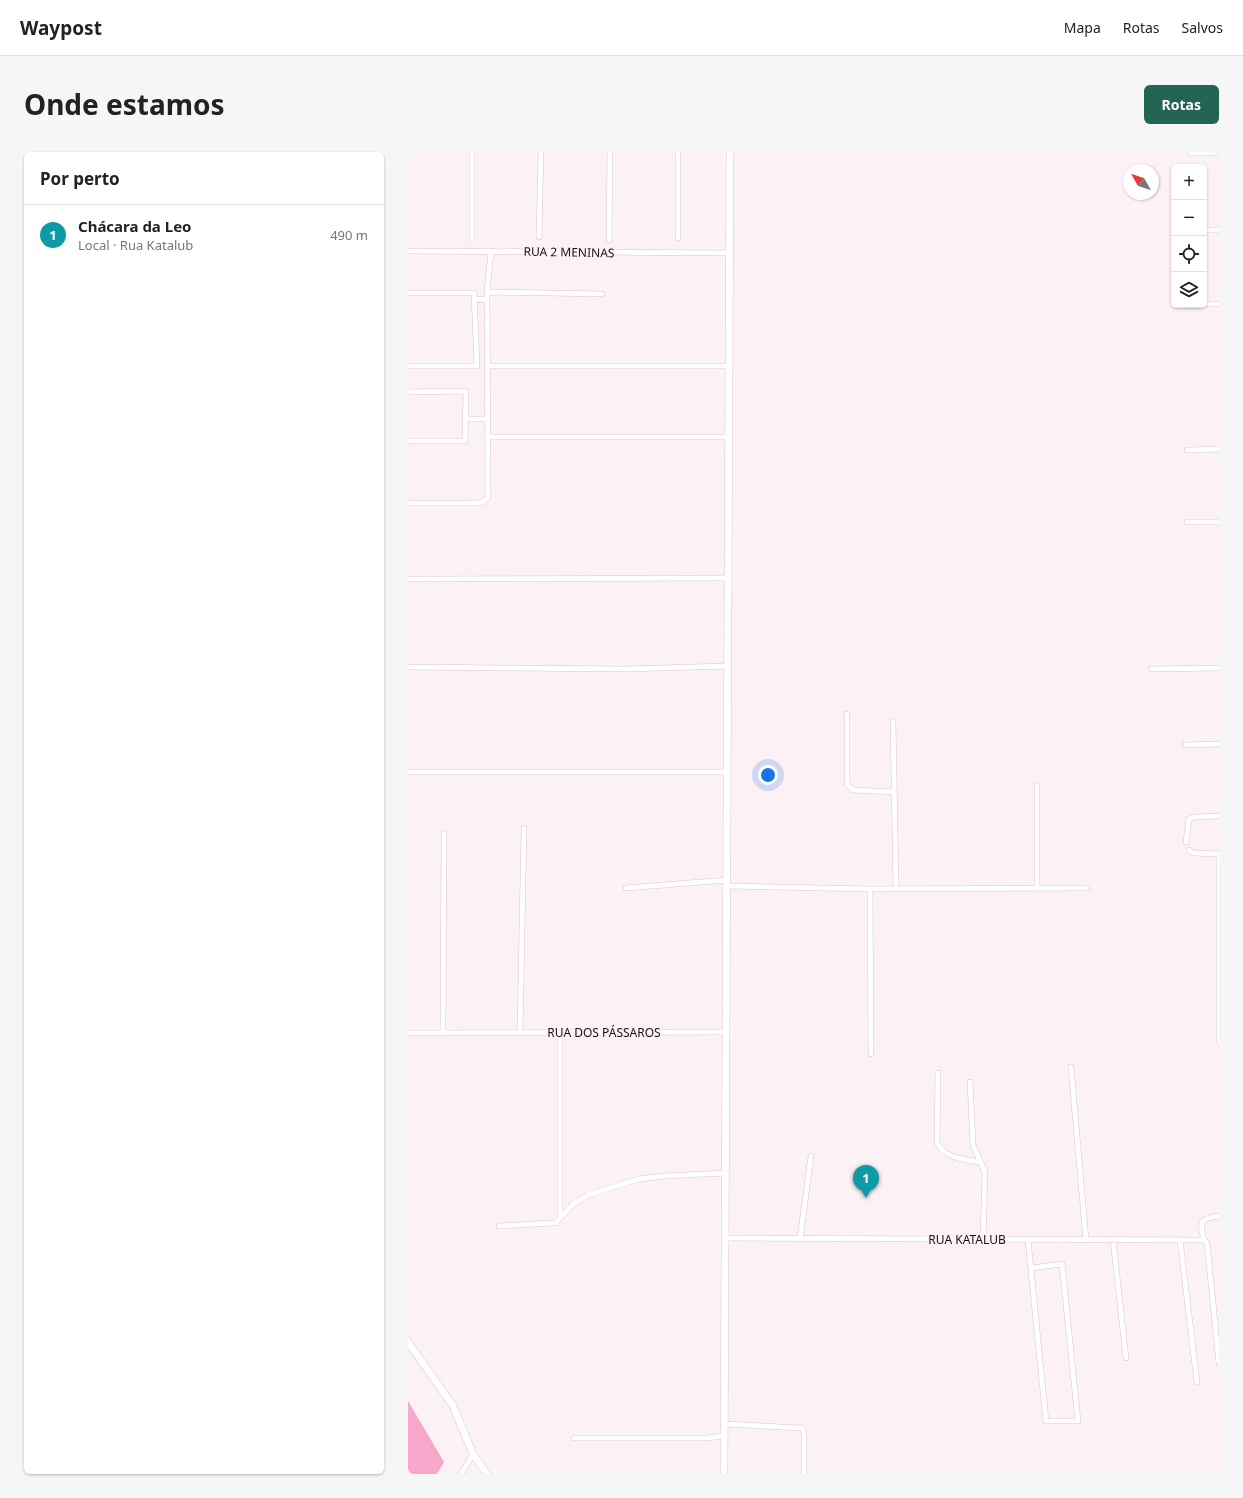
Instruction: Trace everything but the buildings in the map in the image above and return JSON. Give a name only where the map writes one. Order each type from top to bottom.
[{"type":"main road","points":[[724,1474],[728,883],[730,152]]},
{"type":"main road","points":[[408,1342],[453,1406],[473,1454],[487,1474]]},
{"type":"street","points":[[472,152],[472,240]]},
{"type":"street","points":[[539,237],[541,152]]},
{"type":"street","points":[[610,152],[610,240]]},
{"type":"street","points":[[678,152],[678,238]]},
{"type":"street","points":[[1190,153],[1219,153]]},
{"type":"street","points":[[1207,230],[1219,230]]},
{"type":"street","name":"RUA 2 MENINAS","points":[[408,251],[730,253]]},
{"type":"street","points":[[408,503],[477,503],[486,500],[489,494],[487,419],[487,292],[491,251]]},
{"type":"street","points":[[487,292],[602,294]]},
{"type":"street","points":[[408,293],[474,293],[477,366],[408,366]]},
{"type":"street","points":[[474,299],[487,300]]},
{"type":"street","points":[[1207,304],[1219,304]]},
{"type":"street","points":[[487,366],[730,366]]},
{"type":"street","points":[[408,392],[466,391],[464,419],[465,442],[408,441]]},
{"type":"street","points":[[464,419],[487,419]]},
{"type":"street","points":[[488,437],[729,437]]},
{"type":"street","points":[[1188,450],[1219,449]]},
{"type":"street","points":[[1187,522],[1219,522]]},
{"type":"street","points":[[408,579],[729,578]]},
{"type":"street","points":[[408,667],[626,668],[728,666]]},
{"type":"street","points":[[1151,669],[1219,668]]},
{"type":"street","points":[[847,714],[847,784],[853,790],[894,792]]},
{"type":"street","points":[[893,721],[896,888]]},
{"type":"street","points":[[1185,745],[1219,744]]},
{"type":"street","points":[[408,772],[728,772]]},
{"type":"street","points":[[1037,785],[1037,888]]},
{"type":"street","points":[[1186,842],[1190,819],[1194,817],[1219,816]]},
{"type":"street","points":[[520,1032],[524,828]]},
{"type":"street","points":[[443,1032],[444,833]]},
{"type":"street","points":[[1189,850],[1193,853],[1219,854],[1219,1041]]},
{"type":"street","points":[[626,888],[728,883],[870,888],[1087,888]]},
{"type":"street","points":[[870,888],[871,1054]]},
{"type":"street","name":"RUA DOS PÁSSAROS","points":[[408,1032],[727,1032]]},
{"type":"street","points":[[560,1032],[560,1218]]},
{"type":"street","points":[[1071,1067],[1086,1240]]},
{"type":"street","points":[[938,1073],[937,1142],[940,1148],[952,1157],[980,1162]]},
{"type":"street","points":[[970,1082],[972,1145],[985,1172],[983,1240]]},
{"type":"street","points":[[800,1239],[811,1156]]},
{"type":"street","points":[[499,1226],[556,1222],[578,1200],[588,1195],[639,1178],[726,1173]]},
{"type":"street","points":[[1219,1216],[1210,1217],[1201,1224],[1206,1242],[1217,1332],[1219,1363]]},
{"type":"street","name":"RUA KATALUB","points":[[726,1238],[983,1240],[1200,1239],[1206,1242]]},
{"type":"street","points":[[1113,1239],[1126,1358]]},
{"type":"street","points":[[1028,1240],[1046,1421],[1078,1421],[1062,1264],[1031,1268]]},
{"type":"street","points":[[1180,1240],[1197,1382]]},
{"type":"street","points":[[725,1424],[801,1428],[804,1436],[804,1474]]},
{"type":"street","points":[[574,1438],[707,1438],[724,1436]]},
{"type":"street","points":[[461,1474],[473,1454]]},
{"type":"shaded area","points":[[408,1401],[444,1462],[437,1474],[408,1474]]},
{"type":"place","name":"Chácara da Leo","points":[[866,1198]]}]
